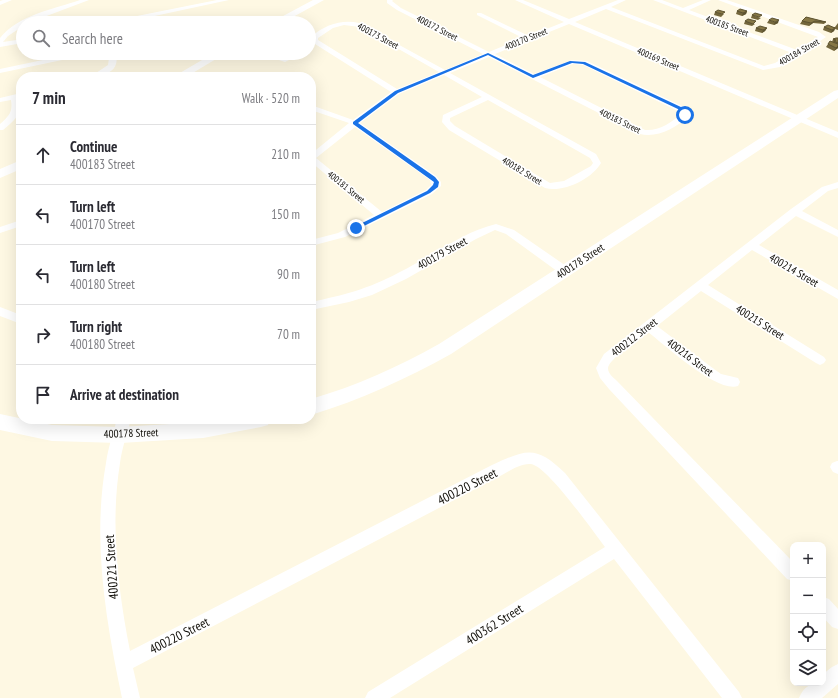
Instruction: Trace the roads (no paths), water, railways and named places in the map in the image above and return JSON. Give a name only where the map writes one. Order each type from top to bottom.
[{"type":"street","points":[[0,3],[9,0]]},
{"type":"street","points":[[42,16],[86,0]]},
{"type":"street","points":[[145,16],[207,2],[226,0]]},
{"type":"street","points":[[289,16],[320,0]]},
{"type":"street","name":"400172 Street","points":[[390,0],[389,2],[394,6],[488,54]]},
{"type":"street","name":"400169 Street","points":[[518,0],[838,135]]},
{"type":"street","name":"400170 Street","points":[[316,154],[396,92],[623,0]]},
{"type":"street","name":"400185 Street","points":[[656,0],[799,53]]},
{"type":"street","points":[[684,10],[708,0]]},
{"type":"street","name":"400184 Street","points":[[606,7],[763,68],[772,67],[799,53],[823,37],[818,33],[722,0]]},
{"type":"street","points":[[479,14],[529,38]]},
{"type":"street","name":"400173 Street","points":[[316,36],[323,31],[343,24],[359,24],[443,72]]},
{"type":"street","points":[[0,42],[5,34],[16,27]]},
{"type":"street","points":[[0,45],[16,42]]},
{"type":"street","name":"400173 Street","points":[[316,42],[396,92]]},
{"type":"street","name":"400183 Street","points":[[488,54],[533,77],[643,132],[652,133],[660,131],[685,115],[684,111],[681,109],[584,63],[572,62],[533,77]]},
{"type":"street","points":[[0,71],[53,60]]},
{"type":"street","points":[[103,72],[109,69],[113,63],[113,60]]},
{"type":"street","points":[[187,72],[208,60]]},
{"type":"street","name":"400182 Street","points":[[443,72],[593,156],[597,163],[594,168],[560,186],[548,186],[464,136],[446,122],[446,117],[452,113],[488,98]]},
{"type":"street","name":"400178 Street","points":[[316,406],[333,401],[377,384],[414,367],[445,349],[838,92]]},
{"type":"street","points":[[0,100],[16,96]]},
{"type":"street","points":[[0,128],[14,116],[16,106]]},
{"type":"street","points":[[316,109],[355,123],[433,178],[436,182],[436,186],[429,192],[381,216],[341,234],[316,242]]},
{"type":"street","name":"400181 Street","points":[[316,162],[381,216]]},
{"type":"street","points":[[0,174],[16,166]]},
{"type":"street","name":"400212 Street","points":[[790,570],[604,375],[602,364],[608,357],[794,212],[825,189],[838,185]]},
{"type":"street","points":[[794,212],[838,234]]},
{"type":"street","points":[[0,230],[16,225]]},
{"type":"street","name":"400179 Street","points":[[316,305],[349,298],[368,292],[402,276],[472,237],[488,229],[496,227],[510,232],[565,271]]},
{"type":"street","name":"400214 Street","points":[[751,245],[838,295]]},
{"type":"street","name":"400215 Street","points":[[700,285],[820,360]]},
{"type":"street","points":[[0,311],[16,318]]},
{"type":"street","name":"400216 Street","points":[[648,326],[714,376],[734,382]]},
{"type":"street","name":"400178 Street","points":[[0,422],[52,433],[122,427],[203,430],[235,424]]},
{"type":"street","name":"400221 Street","points":[[122,427],[112,468],[109,495],[109,530],[111,576],[116,626],[131,698]]},
{"type":"street","name":"400220 Street","points":[[123,664],[520,459],[531,457],[541,461],[550,469],[733,698]]},
{"type":"street","name":"400362 Street","points":[[374,698],[615,549]]},
{"type":"street","points":[[826,608],[838,621]]},
{"type":"street","points":[[808,698],[838,673]]}]
